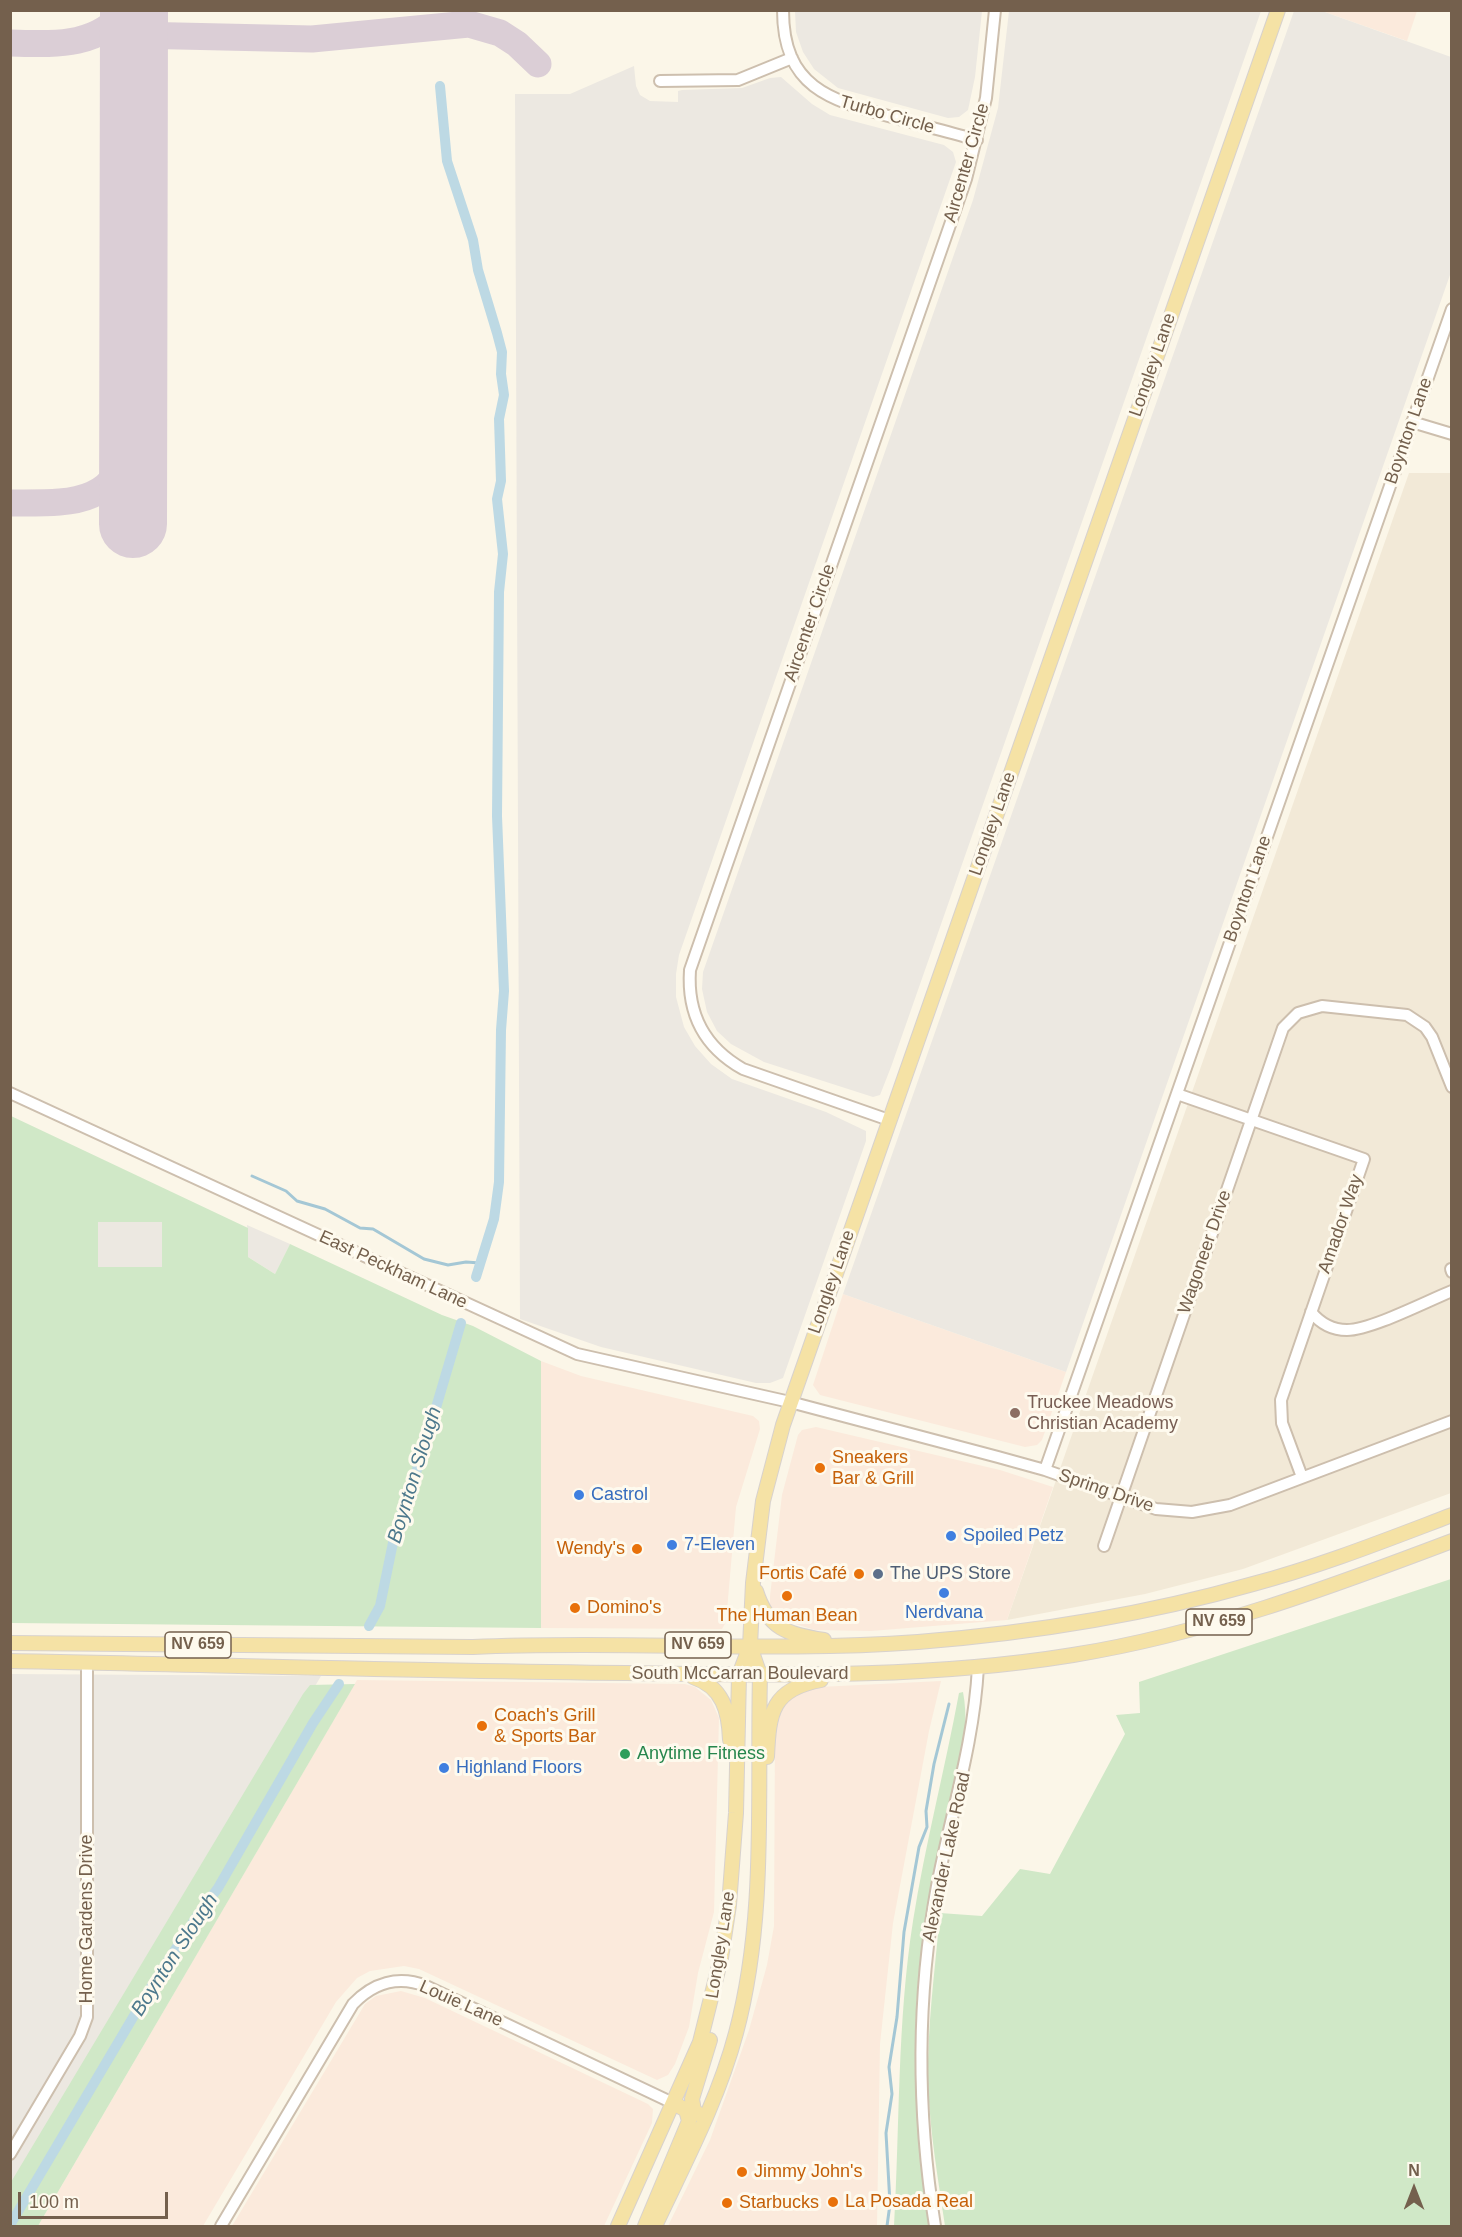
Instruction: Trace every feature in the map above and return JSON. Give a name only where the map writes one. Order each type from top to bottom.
[{"type":"main road","name":"Longley Lane","points":[[618,2226],[675,2104],[710,2009],[726,1935],[733,1860],[739,1675],[750,1646],[753,1582],[764,1501],[790,1402],[1278,10]]},
{"type":"main road","name":"South McCarran Boulevard","points":[[10,1643],[862,1645],[1011,1632],[1090,1621],[1169,1606],[1316,1565],[1452,1515]]},
{"type":"main road","name":"South McCarran Boulevard","points":[[10,1662],[739,1675],[851,1674],[978,1667],[1076,1655],[1206,1626],[1303,1597],[1452,1541]]},
{"type":"main road","points":[[753,1582],[762,1608],[770,1621],[781,1629],[809,1637],[862,1645]]},
{"type":"main road","points":[[87,1663],[108,1653],[213,1654],[272,1645]]},
{"type":"main road","name":"Longley Lane","points":[[654,2226],[725,2070],[745,1997],[755,1907],[760,1675],[750,1646]]},
{"type":"main road","points":[[679,1674],[704,1680],[718,1693],[726,1706],[729,1726],[733,1860]]},
{"type":"main road","points":[[757,1842],[769,1723],[773,1708],[782,1696],[795,1687],[851,1674]]},
{"type":"main road","points":[[705,2118],[694,2111],[692,2099],[720,2010],[726,1971],[726,1935]]},
{"type":"main road","points":[[645,2226],[689,2121],[686,2110],[675,2104]]},
{"type":"street","name":"Turbo Circle","points":[[783,10],[784,31],[792,58],[808,82],[834,100],[977,140]]},
{"type":"street","name":"Aircenter Circle","points":[[889,1120],[743,1069],[730,1062],[708,1041],[694,1016],[689,987],[690,970],[966,179],[977,140],[992,57],[995,10]]},
{"type":"street","points":[[660,81],[738,80],[792,58]]},
{"type":"street","name":"Boynton Lane","points":[[1045,1470],[1452,309]]},
{"type":"street","points":[[1412,422],[1452,434]]},
{"type":"street","name":"Wagoneer Drive","points":[[1104,1546],[1279,1037],[1290,1020],[1298,1013],[1322,1006],[1407,1015],[1425,1027],[1432,1037],[1452,1087]]},
{"type":"street","name":"East Peckham Lane","points":[[10,1093],[565,1350],[790,1402]]},
{"type":"street","name":"Amador Way","points":[[1176,1094],[1364,1159],[1284,1391],[1281,1411],[1302,1477]]},
{"type":"street","points":[[1311,1312],[1329,1326],[1339,1329],[1359,1329],[1452,1291]]},
{"type":"street","name":"Spring Drive","points":[[790,1402],[1045,1470],[1156,1509],[1192,1512],[1230,1505],[1452,1421]]},
{"type":"street","name":"Home Gardens Drive","points":[[10,2154],[80,2036],[87,2017],[87,1663]]},
{"type":"street","name":"Alexander Lake Road","points":[[935,2226],[922,2111],[924,1988],[938,1885],[971,1740],[978,1667]]},
{"type":"street","name":"Louie Lane","points":[[221,2226],[353,2004],[371,1988],[383,1983],[407,1981],[426,1986],[675,2104]]},
{"type":"shaded area","points":[[795,11],[982,11],[975,77],[968,110],[959,117],[948,118],[838,88],[814,69],[803,52],[796,32]]},
{"type":"shaded area","points":[[1009,11],[1261,11],[891,1067],[880,1095],[873,1097],[764,1062],[731,1044],[717,1031],[707,1012],[702,989],[703,972],[973,200],[998,108]]},
{"type":"shaded area","points":[[1294,11],[1322,11],[1451,57],[1451,272],[1066,1372],[843,1294]]},
{"type":"shaded area","points":[[1322,11],[1417,11],[1407,41]]},
{"type":"shaded area","points":[[634,66],[636,86],[640,95],[650,101],[678,102],[678,91],[682,90],[742,88],[770,78],[781,77],[812,104],[830,115],[944,145],[953,152],[956,162],[679,955],[676,974],[676,997],[684,1027],[695,1046],[711,1064],[732,1079],[826,1112],[866,1131],[866,1141],[783,1378],[770,1383],[756,1383],[601,1347],[520,1319],[515,94],[570,94]]},
{"type":"shaded area","points":[[1409,473],[1451,473],[1451,1493],[1243,1569],[1145,1594],[1007,1620]]},
{"type":"shaded area","points":[[98,1222],[162,1222],[162,1268],[98,1267]]},
{"type":"shaded area","points":[[247,1225],[290,1244],[275,1274],[248,1257]]},
{"type":"shaded area","points":[[843,1294],[1066,1372],[1042,1440],[1037,1445],[1025,1447],[820,1395],[813,1385]]},
{"type":"shaded area","points":[[541,1361],[581,1376],[753,1416],[759,1421],[760,1429],[736,1507],[726,1622],[722,1629],[541,1628]]},
{"type":"shaded area","points":[[816,1427],[1000,1470],[1053,1487],[1007,1620],[871,1631],[815,1630],[779,1619],[770,1605],[770,1596],[782,1495],[798,1435],[802,1430]]},
{"type":"shaded area","points":[[11,1674],[321,1676],[11,2199]]},
{"type":"shaded area","points":[[357,1680],[685,1684],[695,1687],[711,1700],[719,1718],[714,1912],[698,1973],[689,2027],[675,2064],[668,2075],[657,2080],[419,1969],[404,1966],[370,1971],[357,1978],[336,2002],[203,2226],[38,2226]]},
{"type":"shaded area","points":[[941,1681],[929,1731],[893,1923],[880,2044],[877,2226],[668,2226],[710,2140],[749,2030],[767,1965],[774,1926],[775,1732],[778,1716],[786,1702],[797,1693],[819,1687]]},
{"type":"shaded area","points":[[401,1991],[425,1998],[648,2104],[653,2109],[652,2123],[604,2226],[232,2226],[365,2004],[376,1996]]},
{"type":"green space","points":[[11,1116],[248,1228],[248,1257],[275,1274],[290,1244],[442,1315],[473,1326],[541,1361],[541,1628],[11,1623]],"holes":[[[98,1222],[162,1222],[162,1267],[98,1267]]]},
{"type":"green space","points":[[1451,1579],[1451,2226],[945,2226],[932,2138],[928,2084],[930,2020],[940,1913],[982,1916],[1020,1869],[1050,1874],[1125,1734],[1116,1715],[1140,1713],[1139,1682]]},
{"type":"green space","points":[[355,1684],[38,2226],[11,2226],[11,2182],[303,1694],[310,1685]]},
{"type":"green space","points":[[963,1692],[965,1728],[963,1745],[933,1876],[918,1981],[916,2086],[921,2156],[930,2226],[894,2226],[904,1997],[908,1959],[929,1836],[959,1693]]},
{"type":"waterway","points":[[440,86],[447,161],[473,240],[478,270],[502,352],[501,374],[504,395],[499,419],[501,481],[497,499],[503,554],[499,592],[497,816],[504,991],[501,1030],[499,1182],[494,1219],[476,1277]]},
{"type":"waterway","points":[[252,1176],[286,1191],[297,1201],[325,1209],[360,1228],[373,1229],[424,1259],[448,1265],[466,1262],[480,1263]]},
{"type":"waterway","name":"Boynton Slough","points":[[369,1626],[380,1606],[395,1533],[422,1455],[461,1323]]},
{"type":"waterway","name":"Boynton Slough","points":[[10,2225],[148,1992],[218,1888],[313,1723],[339,1684]]},
{"type":"waterway","points":[[887,2226],[890,2204],[886,2133],[892,2094],[889,2067],[897,2017],[904,1932],[919,1847],[927,1827],[926,1811],[934,1764],[949,1704]]},
{"type":"taxiway","points":[[10,43],[58,43],[88,37],[102,31],[126,10]]},
{"type":"taxiway","points":[[134,35],[312,39],[469,24],[500,33],[517,44],[538,64]]},
{"type":"taxiway","points":[[10,503],[54,502],[89,496],[103,488],[115,476],[125,458],[132,434]]},
{"type":"runway","points":[[133,524],[134,10]]},
{"type":"place","name":"Truckee Meadows Christian Academy","points":[[1015,1413]]},
{"type":"place","name":"Sneakers Bar & Grill","points":[[820,1468]]},
{"type":"place","name":"Castrol","points":[[579,1495]]},
{"type":"place","name":"Spoiled Petz","points":[[951,1536]]},
{"type":"place","name":"7-Eleven","points":[[672,1545]]},
{"type":"place","name":"Wendy's","points":[[637,1549]]},
{"type":"place","name":"Fortis Café","points":[[859,1574]]},
{"type":"place","name":"The UPS Store","points":[[878,1574]]},
{"type":"place","name":"Nerdvana","points":[[944,1593]]},
{"type":"place","name":"The Human Bean","points":[[787,1596]]},
{"type":"place","name":"Domino's","points":[[575,1608]]},
{"type":"place","name":"Coach's Grill & Sports Bar","points":[[482,1726]]},
{"type":"place","name":"Anytime Fitness","points":[[625,1754]]},
{"type":"place","name":"Highland Floors","points":[[444,1768]]},
{"type":"place","name":"Jimmy John's","points":[[742,2172]]},
{"type":"place","name":"La Posada Real","points":[[833,2202]]},
{"type":"place","name":"Starbucks","points":[[727,2203]]}]
